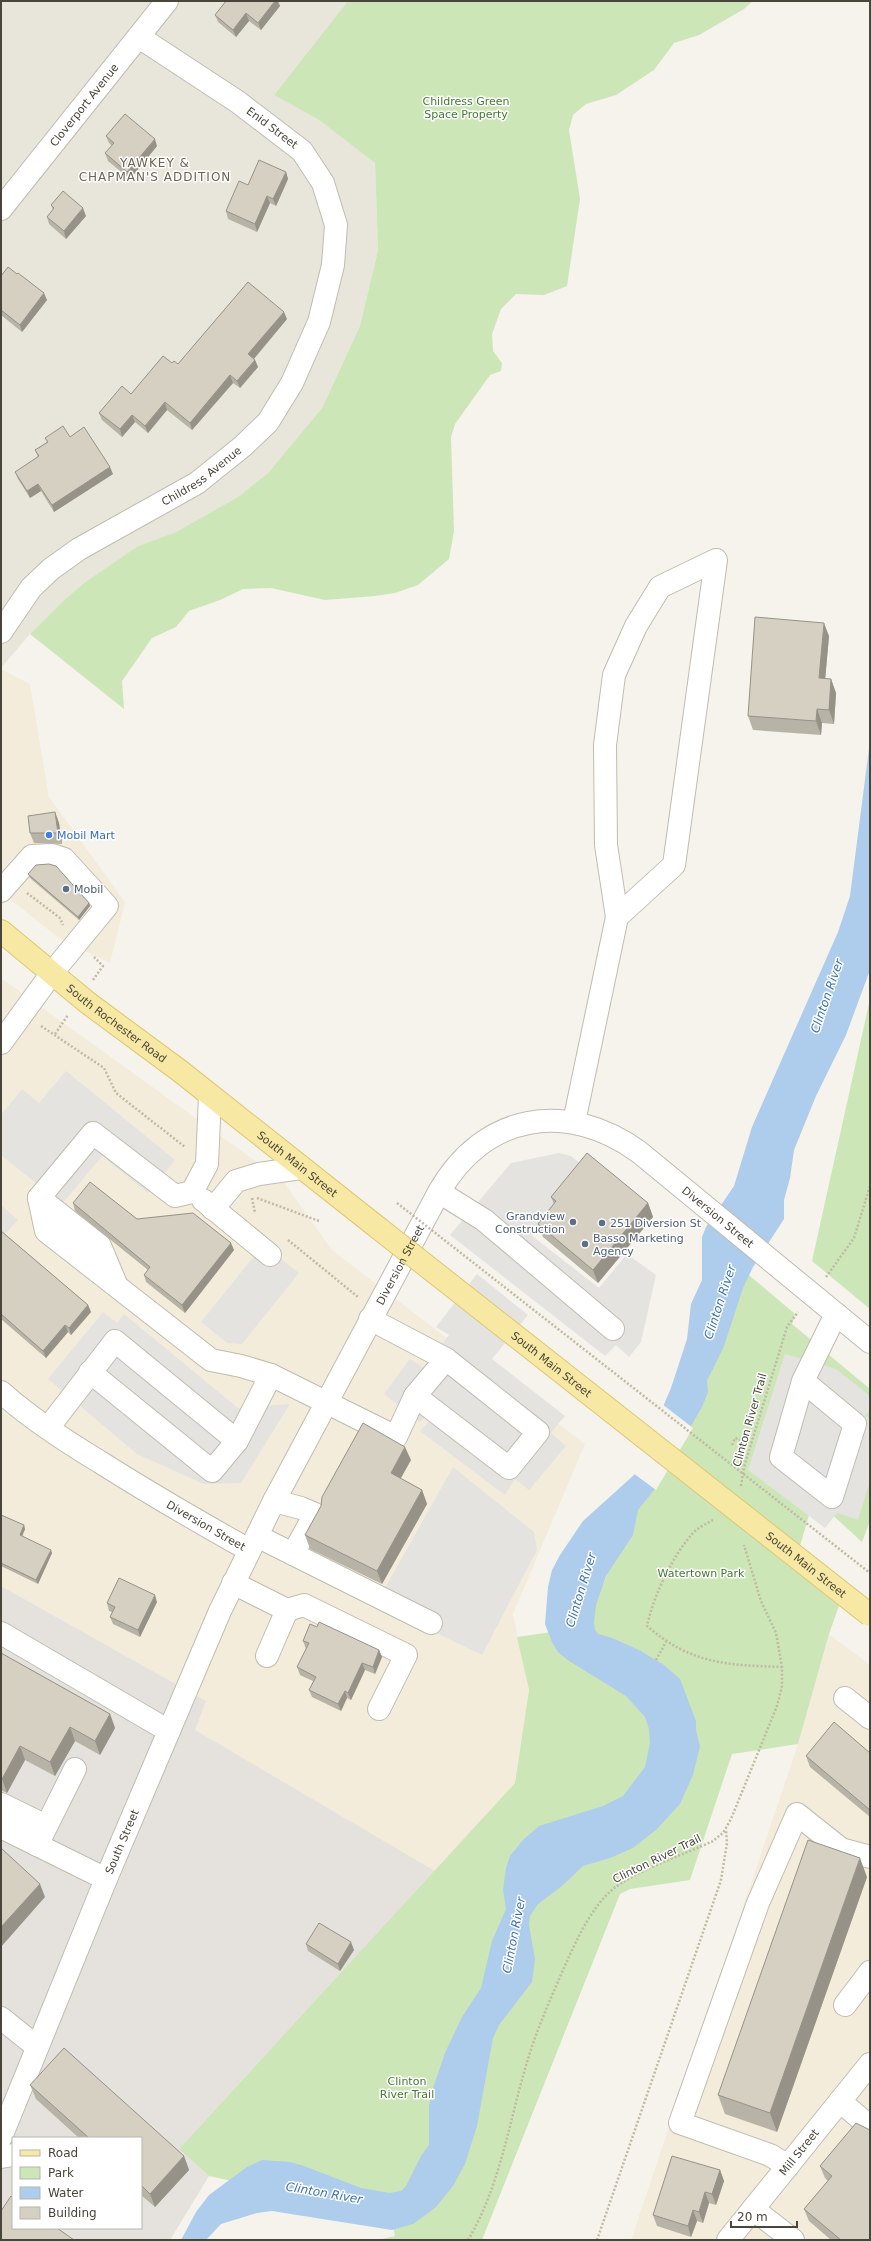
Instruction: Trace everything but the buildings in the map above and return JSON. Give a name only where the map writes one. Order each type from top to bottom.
[{"type":"main road","name":"South Rochester Road","points":[[1,931],[140,1043],[233,1114]]},
{"type":"main road","name":"South Main Street","points":[[233,1114],[870,1615]]},
{"type":"street","name":"Cloverport Avenue","points":[[1,209],[167,1]]},
{"type":"street","name":"Enid Street","points":[[139,38],[238,102],[302,151],[323,183],[336,225],[333,265]]},
{"type":"street","name":"Childress Avenue","points":[[1,632],[31,588],[51,569],[79,549],[196,483],[243,446],[268,422],[292,383],[319,322],[333,265]]},
{"type":"street","points":[[574,1122],[617,917],[606,845],[605,745],[614,675],[636,626],[660,587],[716,560],[674,865],[617,917]]},
{"type":"street","points":[[1,891],[32,856],[52,855],[64,859],[107,906],[52,973],[1,1044]]},
{"type":"street","points":[[210,1096],[207,1164],[192,1192],[175,1196],[93,1133],[39,1198],[46,1231],[211,1360],[241,1366],[271,1376],[396,1437],[416,1396],[446,1359]]},
{"type":"street","name":"Diversion Street","points":[[1,1392],[48,1428],[141,1488],[253,1543],[370,1319],[439,1192],[457,1164],[471,1151],[503,1131],[541,1120],[574,1122],[588,1125],[627,1144],[772,1260],[870,1342]]},
{"type":"street","points":[[213,1209],[236,1181],[259,1174],[301,1168]]},
{"type":"street","points":[[192,1192],[270,1255]]},
{"type":"street","points":[[439,1192],[484,1220],[613,1329]]},
{"type":"street","points":[[803,1381],[855,1424],[832,1497],[781,1457],[803,1381],[836,1314]]},
{"type":"street","points":[[370,1319],[446,1359],[538,1432],[509,1468],[416,1396]]},
{"type":"street","points":[[48,1428],[90,1372],[115,1342],[237,1441]]},
{"type":"street","points":[[90,1372],[212,1471],[237,1441],[271,1376]]},
{"type":"street","points":[[274,1502],[301,1508],[314,1514],[293,1554]]},
{"type":"street","points":[[253,1543],[293,1554],[431,1623]]},
{"type":"street","name":"South Street","points":[[1,2137],[106,1879],[233,1584],[253,1543]]},
{"type":"street","points":[[233,1584],[287,1610],[304,1605],[406,1655],[380,1709]]},
{"type":"street","points":[[267,1656],[287,1610]]},
{"type":"street","points":[[1,1633],[169,1731]]},
{"type":"street","points":[[845,1698],[870,1718]]},
{"type":"street","points":[[41,1836],[75,1769]]},
{"type":"street","points":[[1,1804],[41,1836],[106,1879]]},
{"type":"street","points":[[788,2166],[770,2155],[680,2123],[758,1903],[797,1814],[841,1849],[870,1857]]},
{"type":"street","points":[[1,1827],[41,1836]]},
{"type":"street","points":[[845,2005],[870,1972]]},
{"type":"street","points":[[1,2018],[37,2047]]},
{"type":"street","name":"Mill Street","points":[[728,2240],[870,2064]]},
{"type":"street","points":[[840,2101],[870,2127]]},
{"type":"street","points":[[1,2157],[12,2155]]},
{"type":"street","points":[[753,2210],[793,2240]]},
{"type":"path","points":[[23,891],[60,918],[65,930]]},
{"type":"path","points":[[92,954],[103,966],[100,970]]},
{"type":"path","points":[[22,1014],[104,1068],[116,1092],[207,1164]]},
{"type":"path","points":[[232,1184],[252,1196],[319,1221]]},
{"type":"path","points":[[825,1279],[854,1238],[870,1186]]},
{"type":"path","points":[[397,1203],[870,1573]]},
{"type":"path","points":[[298,1248],[361,1299]]},
{"type":"path","name":"Clinton River Trail","points":[[741,1488],[744,1467],[787,1327],[799,1309]]},
{"type":"path","points":[[732,1445],[735,1438],[751,1443]]},
{"type":"path","points":[[715,1518],[692,1534],[676,1558],[651,1605],[647,1626],[666,1642],[701,1659],[742,1666],[782,1667]]},
{"type":"path","points":[[597,2240],[721,1880],[727,1843],[726,1830],[777,1706],[782,1686],[782,1667],[776,1633],[761,1602],[744,1544]]},
{"type":"path","points":[[656,1660],[666,1642]]},
{"type":"path","name":"Clinton River Trail","points":[[468,2240],[493,2185],[528,2058],[575,1943],[593,1914],[612,1890],[630,1878],[713,1841],[720,1837],[726,1830]]},
{"type":"shaded area","name":"YAWKEY & CHAPMAN'S ADDITION","points":[[1,1],[348,1],[274,95],[319,120],[375,163],[378,250],[360,326],[322,408],[268,473],[238,497],[176,532],[138,546],[84,583],[63,601],[30,634],[1,668]]},
{"type":"shaded area","points":[[1,669],[30,684],[49,797],[125,902],[110,963],[59,938],[1,892]]},
{"type":"shaded area","points":[[1,978],[283,1181],[332,1250],[585,1444],[513,1614],[529,1690],[515,1783],[435,1871],[194,1730],[206,1701],[1,1586]]},
{"type":"shaded area","points":[[66,1071],[175,1160],[148,1193],[102,1156],[62,1204],[1,1155],[1,1115],[22,1089],[39,1103]]},
{"type":"shaded area","points":[[559,1153],[571,1156],[586,1168],[531,1235],[599,1288],[627,1254],[656,1275],[641,1342],[629,1357],[616,1345],[605,1356],[450,1235],[511,1163]]},
{"type":"shaded area","points":[[1,1205],[18,1220],[4,1235],[1,1233]]},
{"type":"shaded area","points":[[263,1245],[299,1273],[242,1344],[227,1343],[201,1322]]},
{"type":"shaded area","points":[[477,1274],[528,1315],[492,1359],[565,1416],[551,1433],[566,1446],[529,1490],[515,1479],[505,1495],[420,1431],[431,1419],[427,1415],[420,1422],[384,1394],[410,1359],[424,1368],[449,1335],[436,1327]]},
{"type":"shaded area","points":[[103,1312],[117,1323],[124,1314],[238,1408],[290,1404],[241,1483],[204,1484],[137,1454],[48,1379]]},
{"type":"shaded area","points":[[785,1354],[836,1369],[870,1396],[870,1409],[865,1416],[870,1418],[870,1481],[858,1520],[837,1513],[825,1528],[748,1470]]},
{"type":"shaded area","points":[[453,1467],[534,1532],[537,1550],[482,1655],[376,1604]]},
{"type":"shaded area","points":[[1,1586],[206,1701],[195,1730],[435,1871],[179,2149],[209,2176],[170,2240],[1,2240]]},
{"type":"shaded area","points":[[829,1634],[870,1665],[870,2240],[631,2240],[798,1744]]},
{"type":"green space","name":"Childress Green Space Property","points":[[348,1],[753,1],[744,9],[699,35],[674,43],[654,70],[616,95],[586,104],[573,115],[569,130],[580,199],[567,286],[544,295],[516,294],[501,309],[492,334],[493,351],[502,363],[501,371],[490,375],[455,424],[451,437],[454,531],[449,559],[418,585],[395,593],[325,600],[271,588],[243,589],[220,600],[189,611],[176,627],[152,638],[122,681],[124,709],[30,634],[63,601],[84,583],[138,546],[176,532],[238,497],[268,473],[322,408],[360,326],[378,250],[375,163],[319,120],[274,95]]},
{"type":"green space","points":[[870,999],[870,1309],[812,1261]]},
{"type":"green space","name":"Clinton River Trail","points":[[724,1254],[795,1314],[792,1324],[870,1389],[870,1521],[862,1542],[814,1498],[795,1563],[841,1600],[829,1634],[798,1744],[732,1754],[690,1880],[630,1889],[620,1894],[482,2240],[378,2240],[395,2236],[391,2215],[209,2176],[179,2149],[515,1783],[529,1690],[517,1637],[559,1631],[597,1598],[687,1389]]},
{"type":"water","name":"Clinton River","points":[[870,741],[870,970],[846,1035],[816,1096],[794,1150],[790,1178],[784,1200],[784,1219],[753,1267],[743,1288],[724,1346],[707,1381],[708,1392],[702,1407],[654,1490],[638,1510],[633,1535],[606,1576],[596,1605],[594,1622],[595,1630],[598,1634],[612,1638],[639,1650],[664,1665],[680,1679],[696,1721],[696,1730],[700,1746],[693,1775],[680,1804],[657,1829],[633,1848],[610,1858],[583,1866],[562,1886],[538,1904],[530,1916],[529,1925],[535,1959],[532,1982],[499,2025],[493,2038],[477,2126],[465,2164],[453,2186],[435,2208],[413,2224],[392,2230],[272,2211],[257,2213],[221,2224],[206,2240],[181,2240],[196,2212],[209,2195],[247,2167],[262,2160],[290,2162],[361,2188],[390,2193],[401,2191],[406,2186],[421,2156],[429,2145],[429,2106],[433,2088],[445,2053],[462,2017],[481,1988],[492,1941],[506,1909],[503,1890],[506,1868],[510,1856],[523,1840],[539,1826],[603,1806],[623,1796],[645,1767],[650,1743],[649,1729],[645,1717],[626,1696],[569,1661],[558,1652],[552,1642],[545,1624],[548,1587],[552,1570],[560,1555],[583,1521],[634,1475],[671,1388],[687,1339],[691,1304],[702,1280],[702,1237],[706,1227],[734,1186],[752,1127],[838,932],[850,896]]},
{"type":"pier","points":[[662,1404],[693,1428],[656,1490],[633,1473]]},
{"type":"place","name":"Mobil Mart","points":[[49,835]]},
{"type":"place","name":"Mobil","points":[[66,889]]},
{"type":"place","name":"Grandview Construction","points":[[573,1222]]},
{"type":"place","name":"251 Diversion St","points":[[602,1223]]},
{"type":"place","name":"Basso Marketing Agency","points":[[585,1244]]},
{"type":"district","name":"YAWKEY & CHAPMAN'S ADDITION","points":[[155,170]]},
{"type":"park label","name":"Watertown Park","points":[[701,1573]]}]
